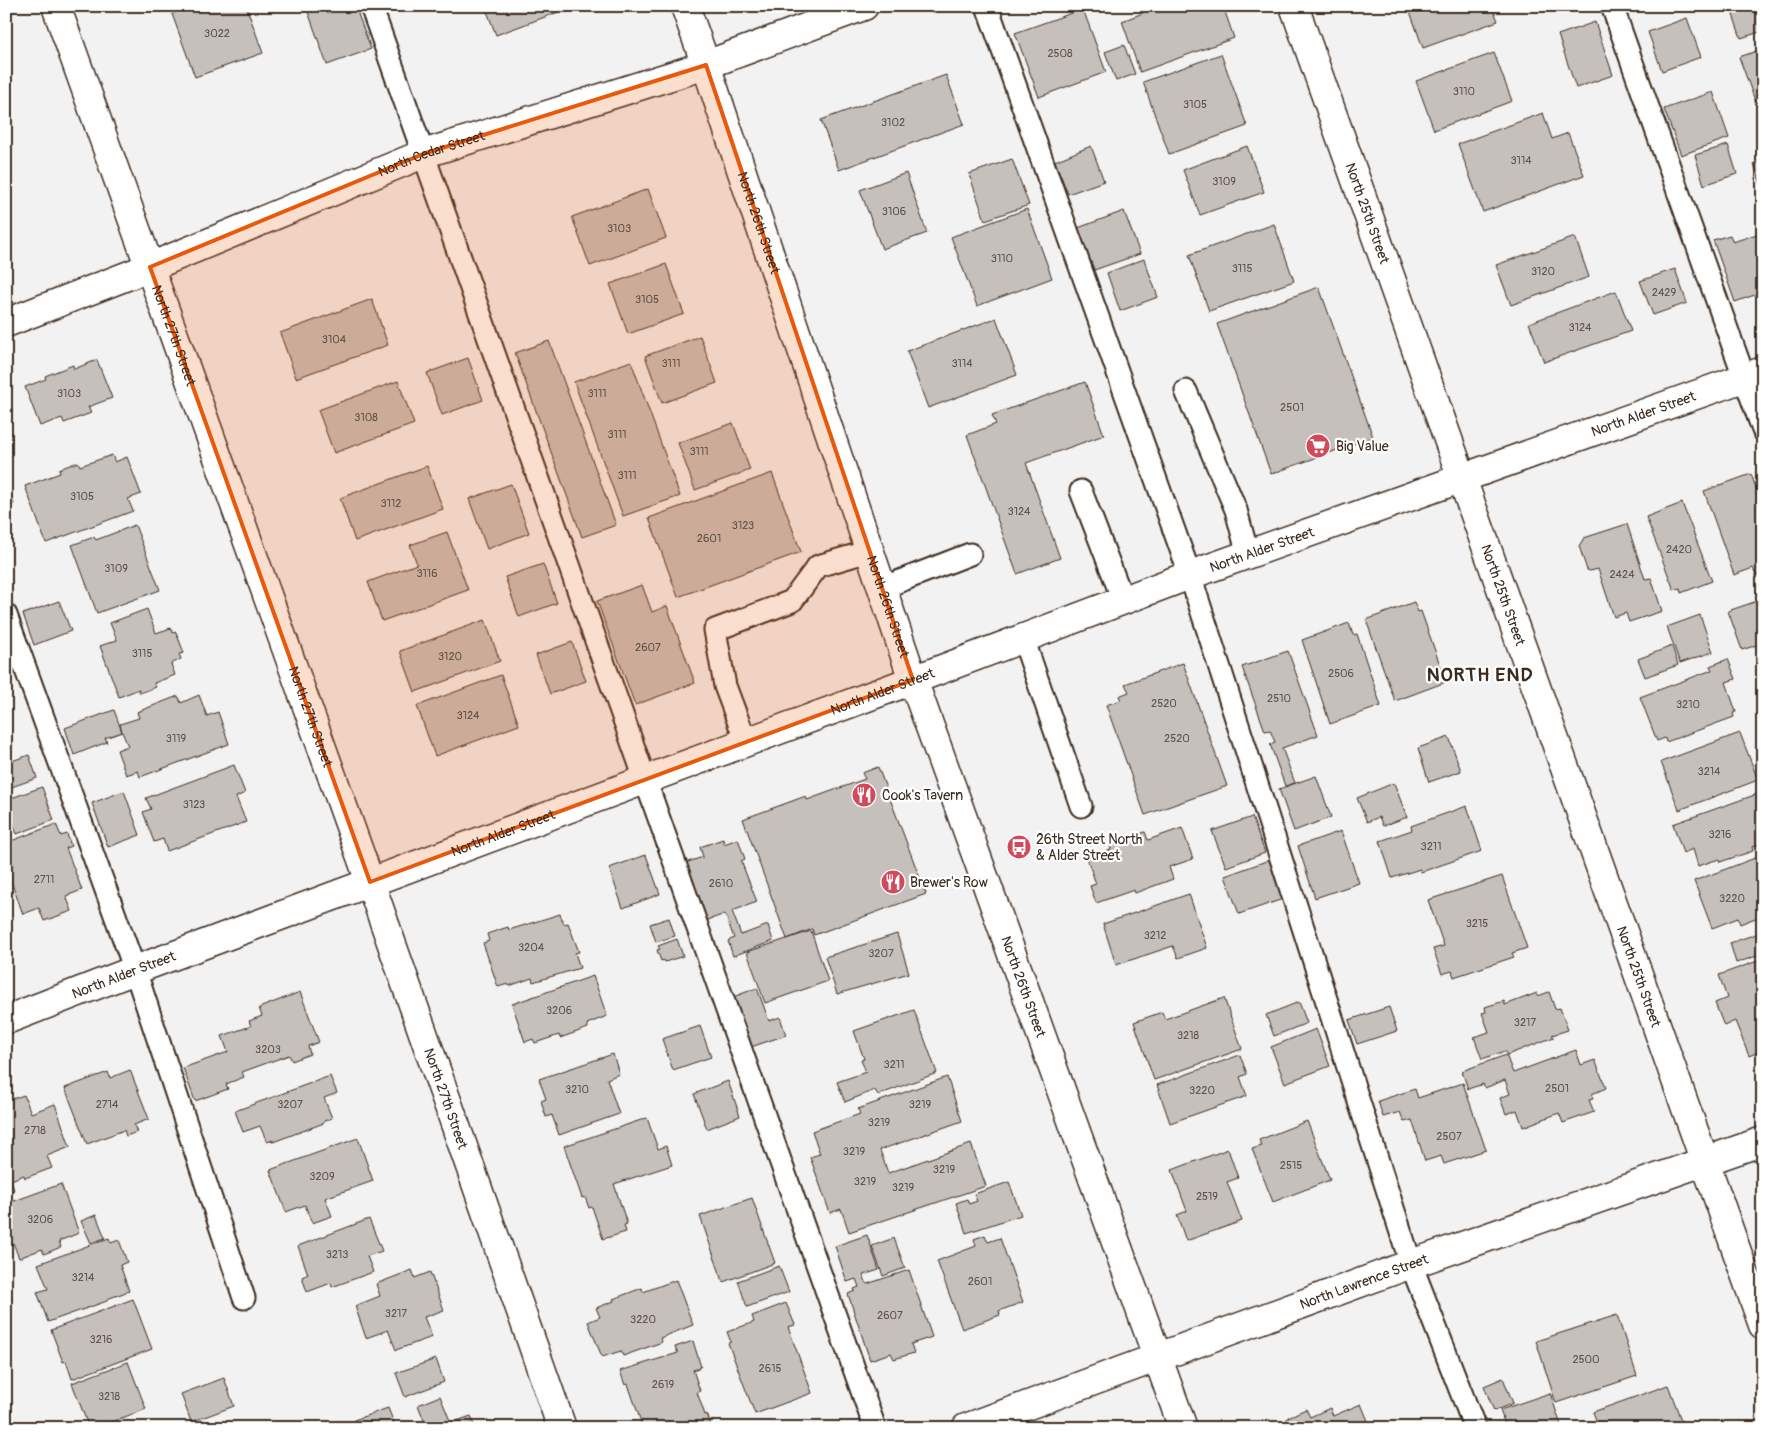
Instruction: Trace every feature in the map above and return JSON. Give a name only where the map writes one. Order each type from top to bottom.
[{"type":"street","name":"North 27th Street","points":[[56,6],[370,882],[562,1428]]},
{"type":"street","name":"North 26th Street","points":[[685,6],[913,680],[1183,1428]]},
{"type":"street","name":"North Cedar Street","points":[[6,323],[150,267],[423,154],[706,65],[864,6]]},
{"type":"street","name":"North 25th Street","points":[[1294,6],[1763,1325]]},
{"type":"street","name":"North Alder Street","points":[[6,1020],[1190,575],[1753,374]]},
{"type":"street","name":"North Lawrence Street","points":[[966,1428],[1411,1264],[1763,1141]]},
{"type":"lane","points":[[371,6],[875,1428]]},
{"type":"lane","points":[[987,6],[1190,575],[1411,1264],[1475,1428]]},
{"type":"lane","points":[[1612,6],[1753,374],[1763,430]]},
{"type":"lane","points":[[1186,391],[1236,510],[1248,555]]},
{"type":"lane","points":[[1081,491],[1123,600]]},
{"type":"lane","points":[[746,742],[725,686],[715,630],[792,601],[818,566],[869,551]]},
{"type":"lane","points":[[882,588],[970,554]]},
{"type":"lane","points":[[6,615],[135,970],[244,1298]]},
{"type":"lane","points":[[1023,638],[1081,806]]},
{"type":"highlighted area","points":[[706,65],[913,680],[370,882],[150,267],[423,154]]},
{"type":"building","points":[[194,6],[246,6],[263,53],[195,77],[172,14]]},
{"type":"building","points":[[306,6],[355,6],[371,49],[327,65]]},
{"type":"building","points":[[485,6],[563,6],[564,10],[496,35]]},
{"type":"building","points":[[1141,6],[1223,6],[1234,38],[1140,72],[1122,21],[1143,13]]},
{"type":"building","points":[[1408,6],[1492,6],[1498,21],[1423,48]]},
{"type":"building","points":[[1730,6],[1763,6],[1763,31],[1741,38]]},
{"type":"building","points":[[1083,9],[1106,72],[1039,97],[1015,33]]},
{"type":"building","points":[[1687,18],[1701,57],[1662,71],[1648,32]]},
{"type":"building","points":[[1595,22],[1613,75],[1576,88],[1558,35]]},
{"type":"building","points":[[1124,45],[1135,74],[1116,81],[1105,52]]},
{"type":"building","points":[[1763,49],[1763,104],[1757,106],[1739,57]]},
{"type":"building","points":[[1494,53],[1512,101],[1434,130],[1416,81]]},
{"type":"building","points":[[1221,54],[1247,126],[1169,154],[1143,82]]},
{"type":"building","points":[[946,75],[964,124],[839,170],[821,120]]},
{"type":"building","points":[[1713,92],[1729,138],[1681,155],[1664,109]]},
{"type":"building","points":[[1543,113],[1552,139],[1568,133],[1584,175],[1483,212],[1458,144]]},
{"type":"building","points":[[1728,145],[1737,174],[1704,185],[1695,155]]},
{"type":"building","points":[[1091,146],[1104,181],[1068,194],[1055,161]]},
{"type":"building","points":[[1247,146],[1264,192],[1200,215],[1183,170]]},
{"type":"building","points":[[1012,159],[1029,205],[985,220],[969,174]]},
{"type":"building","points":[[1763,161],[1763,190],[1754,164]]},
{"type":"building","points":[[906,173],[927,233],[882,249],[860,190]]},
{"type":"building","points":[[648,189],[666,238],[590,266],[572,217]]},
{"type":"building","points":[[1027,209],[1052,278],[977,306],[951,237]]},
{"type":"building","points":[[1124,211],[1140,254],[1094,270],[1078,228]]},
{"type":"building","points":[[1274,224],[1294,281],[1209,311],[1189,255]]},
{"type":"building","points":[[1763,232],[1763,292],[1735,302],[1713,240],[1730,235],[1733,242]]},
{"type":"building","points":[[1575,237],[1589,277],[1511,305],[1496,265]]},
{"type":"building","points":[[1144,259],[1158,297],[1120,311],[1107,273]]},
{"type":"building","points":[[666,264],[684,314],[628,334],[610,284]]},
{"type":"building","points":[[1675,269],[1687,303],[1653,315],[1640,281]]},
{"type":"building","points":[[1319,287],[1373,437],[1271,474],[1217,324]]},
{"type":"building","points":[[1616,291],[1631,331],[1544,362],[1529,323]]},
{"type":"building","points":[[372,299],[388,345],[296,378],[280,333]]},
{"type":"building","points":[[996,318],[1017,375],[928,408],[907,351]]},
{"type":"building","points":[[700,336],[717,383],[662,403],[645,356]]},
{"type":"building","points":[[549,341],[616,525],[582,537],[515,353]]},
{"type":"building","points":[[468,358],[483,400],[442,415],[427,373]]},
{"type":"building","points":[[97,360],[112,398],[88,407],[91,413],[64,423],[62,418],[40,426],[25,387],[46,379],[45,376],[73,365],[74,369]]},
{"type":"building","points":[[631,361],[680,496],[623,516],[574,382]]},
{"type":"building","points":[[398,381],[414,424],[334,453],[318,410]]},
{"type":"building","points":[[1085,382],[1104,435],[1026,463],[1060,558],[1017,574],[967,435],[996,424],[992,415]]},
{"type":"building","points":[[733,423],[750,470],[695,490],[678,443]]},
{"type":"building","points":[[112,455],[115,462],[127,457],[141,494],[128,499],[133,511],[46,543],[25,486],[60,473],[59,469],[78,462],[80,466]]},
{"type":"building","points":[[427,466],[443,509],[355,541],[340,498]]},
{"type":"building","points":[[772,473],[801,552],[678,597],[649,518]]},
{"type":"building","points":[[1751,474],[1763,507],[1763,573],[1756,575],[1753,568],[1734,575],[1704,491]]},
{"type":"building","points":[[6,484],[14,504],[6,507]]},
{"type":"building","points":[[511,484],[529,533],[487,549],[469,499]]},
{"type":"building","points":[[1682,503],[1712,581],[1681,593],[1680,588],[1674,590],[1646,517]]},
{"type":"building","points":[[1627,524],[1645,579],[1651,578],[1662,611],[1629,622],[1626,613],[1614,617],[1598,569],[1587,570],[1579,546],[1584,538]]},
{"type":"building","points":[[135,525],[160,590],[97,613],[72,545],[94,537],[96,540]]},
{"type":"building","points":[[447,532],[468,590],[382,621],[368,582],[417,564],[410,545]]},
{"type":"building","points":[[543,564],[557,603],[519,617],[505,577]]},
{"type":"building","points":[[642,585],[652,612],[667,606],[695,683],[635,705],[597,601]]},
{"type":"building","points":[[1763,599],[1763,643],[1742,650],[1728,611]]},
{"type":"building","points":[[59,601],[71,631],[34,645],[23,614]]},
{"type":"building","points":[[1414,602],[1418,612],[1421,611],[1446,682],[1395,701],[1366,620]]},
{"type":"building","points":[[147,609],[156,633],[171,628],[173,633],[176,632],[184,653],[179,654],[181,659],[171,664],[175,675],[154,683],[156,687],[140,693],[139,689],[119,697],[100,646],[117,640],[110,623]]},
{"type":"building","points":[[1700,615],[1713,652],[1680,663],[1667,627]]},
{"type":"building","points":[[485,620],[500,661],[415,692],[400,651]]},
{"type":"building","points":[[1349,623],[1353,635],[1357,634],[1381,706],[1330,724],[1302,640]]},
{"type":"building","points":[[572,642],[586,681],[550,694],[536,655]]},
{"type":"building","points":[[1672,646],[1678,665],[1645,677],[1638,659]]},
{"type":"building","points":[[1288,651],[1318,735],[1282,748],[1295,783],[1285,786],[1270,744],[1275,742],[1270,730],[1265,731],[1242,667]]},
{"type":"building","points":[[1728,659],[1736,679],[1726,682],[1736,712],[1733,713],[1734,717],[1666,742],[1665,738],[1657,741],[1640,697],[1712,670],[1710,666]]},
{"type":"building","points":[[1183,663],[1227,786],[1145,815],[1106,705],[1121,700],[1119,696],[1129,692],[1125,684]]},
{"type":"building","points":[[501,675],[519,725],[435,756],[417,706]]},
{"type":"building","points":[[199,695],[207,716],[218,712],[229,744],[140,777],[138,771],[126,775],[117,750],[128,746],[120,724],[139,718],[137,712],[178,696],[181,703]]},
{"type":"building","points":[[114,710],[122,732],[105,738],[107,742],[74,755],[65,728]]},
{"type":"building","points":[[1740,733],[1758,780],[1679,810],[1661,762]]},
{"type":"building","points":[[1449,737],[1461,771],[1429,782],[1418,748]]},
{"type":"building","points":[[29,755],[37,778],[6,789],[6,763]]},
{"type":"building","points":[[234,765],[245,793],[236,797],[246,822],[167,851],[163,839],[154,842],[143,812],[151,809],[146,798]]},
{"type":"building","points":[[878,767],[926,894],[814,935],[812,929],[787,939],[743,819],[806,796],[807,800],[865,779],[862,773]]},
{"type":"building","points":[[1316,776],[1331,817],[1294,831],[1279,789]]},
{"type":"building","points":[[1394,783],[1407,817],[1383,826],[1379,817],[1367,822],[1357,798]]},
{"type":"building","points":[[42,787],[54,820],[17,834],[6,805],[6,800]]},
{"type":"building","points":[[124,791],[140,835],[108,847],[92,803]]},
{"type":"building","points":[[1763,792],[1763,847],[1761,848],[1760,844],[1752,847],[1753,851],[1720,862],[1719,859],[1698,866],[1693,849],[1683,853],[1673,824]]},
{"type":"building","points":[[1467,806],[1482,851],[1421,872],[1420,869],[1392,878],[1380,841],[1412,830],[1411,826]]},
{"type":"building","points":[[1252,817],[1265,853],[1226,867],[1212,831]]},
{"type":"building","points":[[56,824],[61,836],[67,834],[71,846],[66,848],[82,890],[66,896],[72,911],[44,921],[39,908],[23,914],[6,868],[6,843]]},
{"type":"building","points":[[1182,828],[1193,859],[1169,867],[1173,879],[1135,893],[1134,890],[1096,903],[1090,886],[1096,884],[1087,858],[1111,850],[1110,844],[1145,832],[1148,840]]},
{"type":"building","points":[[1341,831],[1359,883],[1315,898],[1298,846]]},
{"type":"building","points":[[723,839],[724,844],[738,839],[745,859],[741,861],[757,902],[732,911],[741,935],[768,925],[773,941],[733,956],[728,941],[734,938],[725,914],[705,921],[685,863],[703,857],[700,847]]},
{"type":"building","points":[[646,855],[660,894],[623,908],[609,868]]},
{"type":"building","points":[[1763,855],[1763,915],[1740,924],[1738,918],[1712,928],[1694,881]]},
{"type":"building","points":[[1269,860],[1283,899],[1239,914],[1225,876]]},
{"type":"building","points":[[1502,876],[1527,948],[1512,953],[1514,957],[1454,977],[1452,971],[1442,974],[1433,949],[1444,946],[1428,900]]},
{"type":"building","points":[[1189,894],[1207,948],[1178,958],[1173,946],[1116,965],[1103,924]]},
{"type":"building","points":[[560,914],[564,924],[568,923],[579,952],[575,953],[580,968],[533,982],[532,978],[509,986],[508,984],[498,987],[483,943],[489,941],[487,934],[508,927],[509,930]]},
{"type":"building","points":[[669,918],[675,936],[656,942],[650,924]]},
{"type":"building","points":[[811,931],[828,981],[765,1003],[747,952]]},
{"type":"building","points":[[1762,932],[1763,954],[1736,963],[1730,943]]},
{"type":"building","points":[[897,934],[909,973],[837,994],[825,957]]},
{"type":"building","points":[[677,939],[683,956],[665,962],[664,960],[661,961],[657,950],[660,949],[658,946]]},
{"type":"building","points":[[1763,959],[1763,1050],[1749,1056],[1735,1021],[1724,1026],[1715,1003],[1727,998],[1719,975]]},
{"type":"building","points":[[593,976],[607,1016],[587,1024],[588,1028],[560,1038],[559,1035],[535,1043],[533,1039],[525,1042],[512,1004]]},
{"type":"building","points":[[757,988],[769,1021],[780,1017],[786,1035],[751,1047],[733,997]]},
{"type":"building","points":[[300,992],[319,1042],[308,1046],[310,1054],[292,1061],[289,1055],[242,1072],[244,1077],[226,1084],[228,1089],[195,1101],[183,1068],[228,1052],[222,1036],[251,1026],[249,1021],[262,1016],[259,1008]]},
{"type":"building","points":[[1549,992],[1555,1009],[1560,1008],[1568,1030],[1507,1055],[1505,1051],[1482,1059],[1474,1037],[1489,1032],[1482,1013],[1486,1012],[1485,1007],[1504,1001],[1505,1005],[1537,993],[1538,996]]},
{"type":"building","points":[[1224,998],[1242,1049],[1154,1080],[1134,1022],[1162,1012],[1165,1019]]},
{"type":"building","points":[[1299,1002],[1307,1023],[1274,1036],[1266,1015]]},
{"type":"building","points":[[1389,1007],[1397,1031],[1357,1044],[1349,1020]]},
{"type":"building","points":[[914,1010],[937,1073],[878,1095],[875,1090],[845,1102],[837,1082],[866,1072],[861,1060],[864,1059],[854,1031]]},
{"type":"building","points":[[700,1026],[711,1057],[673,1070],[662,1039]]},
{"type":"building","points":[[1316,1029],[1330,1066],[1285,1083],[1271,1047]]},
{"type":"building","points":[[1576,1050],[1581,1065],[1595,1060],[1606,1088],[1592,1094],[1593,1099],[1589,1100],[1594,1112],[1563,1123],[1559,1113],[1523,1127],[1517,1110],[1506,1114],[1500,1098],[1510,1094],[1505,1080],[1485,1088],[1483,1084],[1468,1089],[1462,1071],[1506,1055],[1513,1073]]},
{"type":"building","points":[[613,1054],[619,1074],[607,1079],[619,1114],[559,1135],[552,1115],[546,1117],[541,1101],[546,1099],[539,1079]]},
{"type":"building","points":[[1240,1055],[1247,1074],[1240,1077],[1247,1096],[1170,1123],[1157,1085]]},
{"type":"building","points":[[130,1070],[149,1119],[134,1125],[137,1132],[126,1136],[124,1130],[87,1144],[65,1088],[108,1072],[110,1078]]},
{"type":"building","points":[[330,1076],[337,1093],[324,1098],[332,1118],[324,1121],[324,1123],[273,1142],[273,1140],[267,1142],[260,1126],[243,1132],[235,1111]]},
{"type":"building","points":[[947,1077],[962,1121],[880,1150],[888,1173],[971,1144],[986,1186],[849,1232],[841,1209],[830,1213],[810,1157],[820,1154],[812,1131],[860,1114],[858,1109]]},
{"type":"building","points":[[728,1081],[740,1116],[707,1129],[694,1094]]},
{"type":"building","points":[[1463,1083],[1486,1150],[1444,1164],[1441,1156],[1425,1161],[1412,1120],[1404,1122],[1400,1112],[1383,1117],[1378,1101],[1415,1089],[1418,1098]]},
{"type":"building","points":[[6,1093],[9,1100],[24,1095],[31,1113],[55,1104],[70,1147],[47,1156],[52,1168],[25,1178],[24,1175],[11,1180],[14,1190],[6,1193]]},
{"type":"building","points":[[647,1118],[658,1149],[666,1146],[672,1165],[614,1184],[627,1224],[624,1225],[626,1232],[603,1239],[592,1207],[589,1208],[585,1197],[582,1198],[564,1146]]},
{"type":"building","points":[[1307,1121],[1330,1180],[1273,1202],[1252,1149],[1262,1146],[1259,1140]]},
{"type":"building","points":[[358,1138],[373,1181],[325,1198],[332,1216],[312,1223],[305,1205],[286,1212],[270,1170]]},
{"type":"building","points":[[1228,1149],[1238,1178],[1227,1182],[1242,1221],[1186,1241],[1177,1215],[1187,1211],[1172,1170]]},
{"type":"building","points":[[1009,1182],[1021,1215],[966,1233],[956,1203],[967,1199],[969,1204],[977,1201],[974,1194]]},
{"type":"building","points":[[61,1184],[79,1233],[59,1241],[61,1247],[44,1254],[42,1249],[19,1258],[13,1243],[6,1245],[6,1204]]},
{"type":"building","points":[[752,1198],[775,1263],[723,1282],[700,1216]]},
{"type":"building","points":[[96,1215],[105,1238],[91,1243],[81,1221]]},
{"type":"building","points":[[369,1219],[382,1251],[367,1256],[373,1272],[332,1287],[331,1283],[307,1292],[302,1277],[308,1274],[298,1246]]},
{"type":"building","points":[[867,1235],[879,1270],[863,1275],[867,1284],[909,1270],[932,1337],[911,1344],[914,1353],[894,1359],[891,1353],[870,1360],[848,1294],[859,1287],[856,1279],[847,1282],[835,1246]]},
{"type":"building","points":[[985,1235],[988,1242],[1000,1238],[1023,1302],[999,1311],[1000,1315],[962,1329],[937,1261],[976,1246],[974,1239]]},
{"type":"building","points":[[109,1238],[111,1243],[119,1240],[127,1262],[120,1265],[129,1291],[48,1322],[37,1292],[48,1289],[38,1264]]},
{"type":"building","points":[[894,1238],[905,1268],[883,1276],[872,1246]]},
{"type":"building","points":[[779,1266],[789,1292],[747,1307],[738,1281]]},
{"type":"building","points":[[412,1270],[415,1278],[430,1272],[444,1310],[424,1317],[432,1337],[396,1350],[388,1330],[366,1338],[355,1306],[380,1296],[376,1284]]},
{"type":"building","points":[[676,1280],[693,1325],[660,1338],[662,1342],[623,1356],[621,1351],[602,1357],[588,1322],[600,1317],[596,1308],[642,1288],[643,1292]]},
{"type":"building","points":[[133,1299],[152,1349],[72,1379],[66,1361],[63,1362],[51,1330]]},
{"type":"building","points":[[786,1303],[795,1325],[788,1327],[812,1393],[755,1414],[728,1343],[731,1342],[727,1332],[754,1322],[752,1316]]},
{"type":"building","points":[[1617,1315],[1637,1376],[1556,1403],[1536,1341]]},
{"type":"building","points":[[693,1341],[701,1367],[693,1370],[700,1391],[697,1392],[712,1428],[643,1428],[628,1384],[625,1385],[620,1371],[678,1353],[675,1347]]},
{"type":"building","points":[[436,1359],[444,1382],[405,1397],[396,1373]]},
{"type":"building","points":[[128,1362],[146,1409],[95,1428],[89,1428],[72,1383]]},
{"type":"building","points":[[224,1378],[234,1406],[191,1422],[181,1394]]},
{"type":"building","points":[[1503,1378],[1513,1403],[1494,1411],[1484,1386]]},
{"type":"building","points":[[1668,1385],[1684,1428],[1599,1428],[1593,1412]]},
{"type":"building","points":[[1550,1393],[1562,1428],[1506,1428],[1500,1410]]},
{"type":"building","points":[[440,1396],[451,1423],[471,1416],[475,1428],[427,1428],[418,1405]]},
{"type":"building","points":[[1361,1404],[1371,1428],[1281,1428],[1288,1417],[1306,1409],[1310,1417],[1330,1408],[1333,1416]]},
{"type":"building","points":[[388,1408],[396,1428],[357,1428],[354,1420]]},
{"type":"place","name":"Big Value","points":[[1318,446]]},
{"type":"place","name":"Cook's Tavern","points":[[864,795]]},
{"type":"place","name":"26th Street North & Alder Street","points":[[1019,847]]},
{"type":"place","name":"Brewer's Row","points":[[893,882]]},
{"type":"district","name":"NORTH END","points":[[1480,675]]}]
